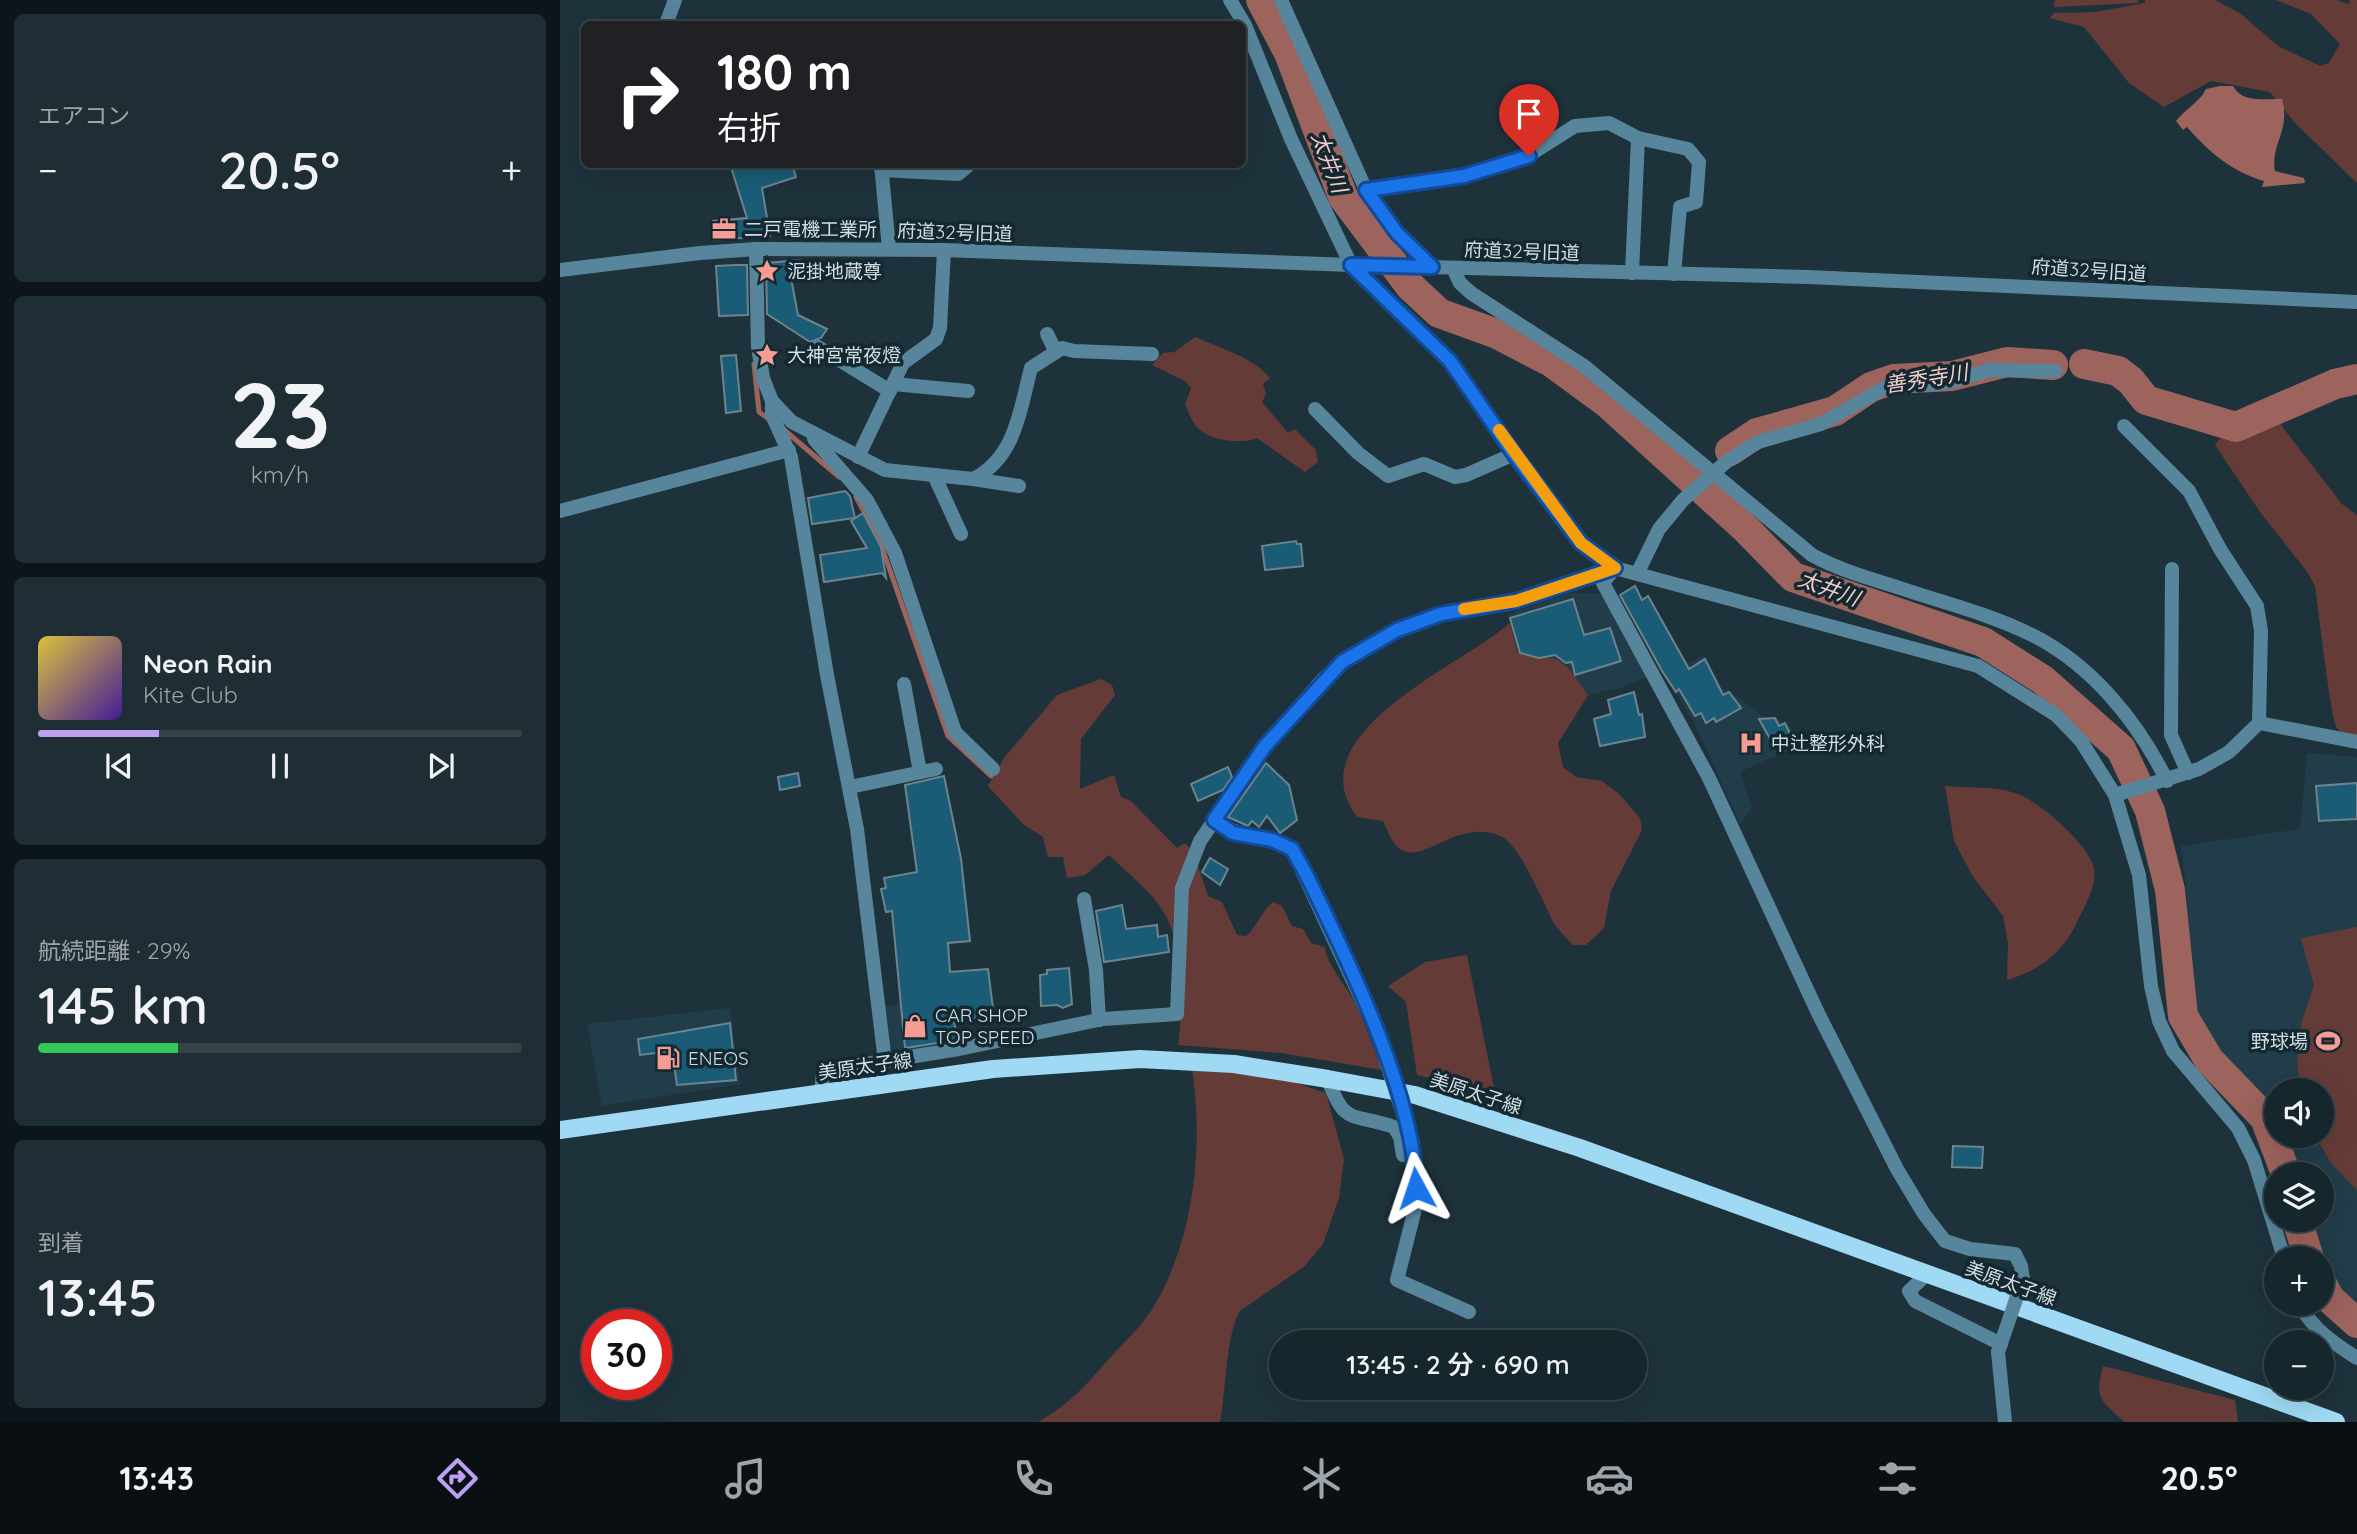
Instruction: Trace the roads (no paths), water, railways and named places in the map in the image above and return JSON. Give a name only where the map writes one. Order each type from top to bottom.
[{"type":"main road","name":"美原太子線","points":[[560,1130],[993,1069],[1140,1059],[1234,1064],[1328,1079],[1415,1095],[1580,1149],[2336,1422]]},
{"type":"street","points":[[667,21],[675,0]]},
{"type":"street","points":[[1230,0],[1241,21]]},
{"type":"street","points":[[1281,0],[1366,190],[1426,267]]},
{"type":"street","points":[[1246,31],[1291,139],[1351,265],[1450,361],[1514,454],[1581,543],[1615,568],[1638,572],[1978,666],[2056,715],[2081,741],[2119,794],[2139,875],[2151,986],[2159,1021],[2173,1051],[2238,1128],[2253,1160],[2280,1246]]},
{"type":"street","points":[[1366,190],[1464,176],[1529,156],[1575,126],[1609,123],[1638,138],[1688,149],[1699,162],[1696,202],[1679,207],[1674,274]]},
{"type":"street","points":[[1632,273],[1638,138]]},
{"type":"street","points":[[881,168],[889,249]]},
{"type":"street","points":[[892,168],[958,174],[965,168]]},
{"type":"street","points":[[756,249],[758,347],[763,378],[772,401],[772,415],[789,450],[819,614],[827,675],[850,788],[885,1062]]},
{"type":"street","name":"府道32号旧道","points":[[560,270],[756,249],[889,249],[2066,287],[2357,302]]},
{"type":"street","points":[[858,457],[903,363],[936,339],[940,328],[943,250]]},
{"type":"street","points":[[1453,268],[1460,283],[1471,293],[1584,366],[1713,476],[1812,555],[1844,572],[1972,611],[2032,635],[2065,655],[2114,700],[2165,782]]},
{"type":"street","points":[[1047,334],[1056,352]]},
{"type":"street","points":[[818,347],[892,387],[963,387]]},
{"type":"street","points":[[972,479],[986,470],[1016,432],[1031,368],[1062,348],[1074,352],[1152,354]]},
{"type":"street","points":[[1638,572],[1659,530],[1682,500],[1758,442],[1821,424],[1884,388],[1945,383],[1990,370],[2055,371]]},
{"type":"street","points":[[772,401],[792,422],[808,432],[885,470],[1019,486]]},
{"type":"street","points":[[1315,409],[1358,453],[1388,476],[1424,464],[1455,477],[1466,475],[1514,454]]},
{"type":"street","points":[[2119,794],[2188,773],[2229,752],[2259,723],[2261,631],[2257,606],[2220,549],[2185,485],[2124,426]]},
{"type":"street","points":[[808,432],[867,500],[895,553],[955,732],[993,769]]},
{"type":"street","points":[[560,511],[789,450]]},
{"type":"street","points":[[934,475],[961,534]]},
{"type":"street","points":[[821,1093],[823,1073],[1099,1020],[1177,1014],[1182,888],[1200,841],[1265,746],[1342,662],[1397,630],[1441,614],[1516,601],[1615,568]]},
{"type":"street","points":[[1615,568],[1603,583],[1709,778],[1818,1013],[1897,1169],[1945,1241],[1970,1249],[2015,1254],[2021,1266],[2023,1279],[2000,1348],[2006,1422]]},
{"type":"street","points":[[2172,569],[2171,735],[2188,773]]},
{"type":"street","points":[[904,684],[920,772]]},
{"type":"street","points":[[2259,723],[2357,742]]},
{"type":"street","points":[[850,788],[936,769]]},
{"type":"street","points":[[1214,820],[1233,833],[1272,840],[1292,849],[1377,1032],[1410,1136],[1416,1205],[1397,1280],[1469,1312]]},
{"type":"street","points":[[1084,899],[1096,970],[1099,1020]]},
{"type":"street","points":[[1328,1079],[1340,1109],[1347,1115],[1394,1127],[1400,1137],[1408,1186],[1416,1188]]},
{"type":"street","points":[[1926,1275],[1909,1291],[1915,1301],[2000,1348]]},
{"type":"street","points":[[2306,1316],[2310,1323],[2336,1345],[2357,1357]]},
{"type":"waterway","name":"太井川","points":[[1261,0],[1289,53],[1343,197],[1410,286],[1439,313],[1497,334],[1551,362],[1607,403],[1746,529],[1793,577],[1983,642],[2043,680],[2121,749],[2150,811],[2170,890],[2183,1016],[2209,1060],[2265,1118],[2282,1162]]},
{"type":"waterway","name":"善秀寺川","points":[[1730,451],[1757,433],[1835,411],[1871,387],[1894,379],[1952,376],[2007,362],[2053,365]]},
{"type":"waterway","points":[[754,364],[759,412],[769,419]]},
{"type":"waterway","name":"善秀寺川","points":[[2084,364],[2118,371],[2131,381],[2146,400],[2236,427],[2335,384],[2357,379]]},
{"type":"waterway","points":[[782,428],[839,477]]},
{"type":"waterway","points":[[856,497],[879,539],[948,736],[991,776]]},
{"type":"waterway","name":"太井川","points":[[2301,1232],[2305,1246]]},
{"type":"waterway","name":"太井川","points":[[2334,1303],[2357,1323]]},
{"type":"place","name":"二戸電機工業所","points":[[724,229]]},
{"type":"place","name":"泥掛地蔵尊","points":[[767,271]]},
{"type":"place","name":"大神宮常夜燈","points":[[767,355]]},
{"type":"place","name":"中辻整形外科","points":[[1751,743]]},
{"type":"place","name":"CAR SHOP TOP SPEED","points":[[915,1026]]},
{"type":"place","name":"野球場","points":[[2328,1041]]},
{"type":"place","name":"ENEOS","points":[[668,1058]]}]
